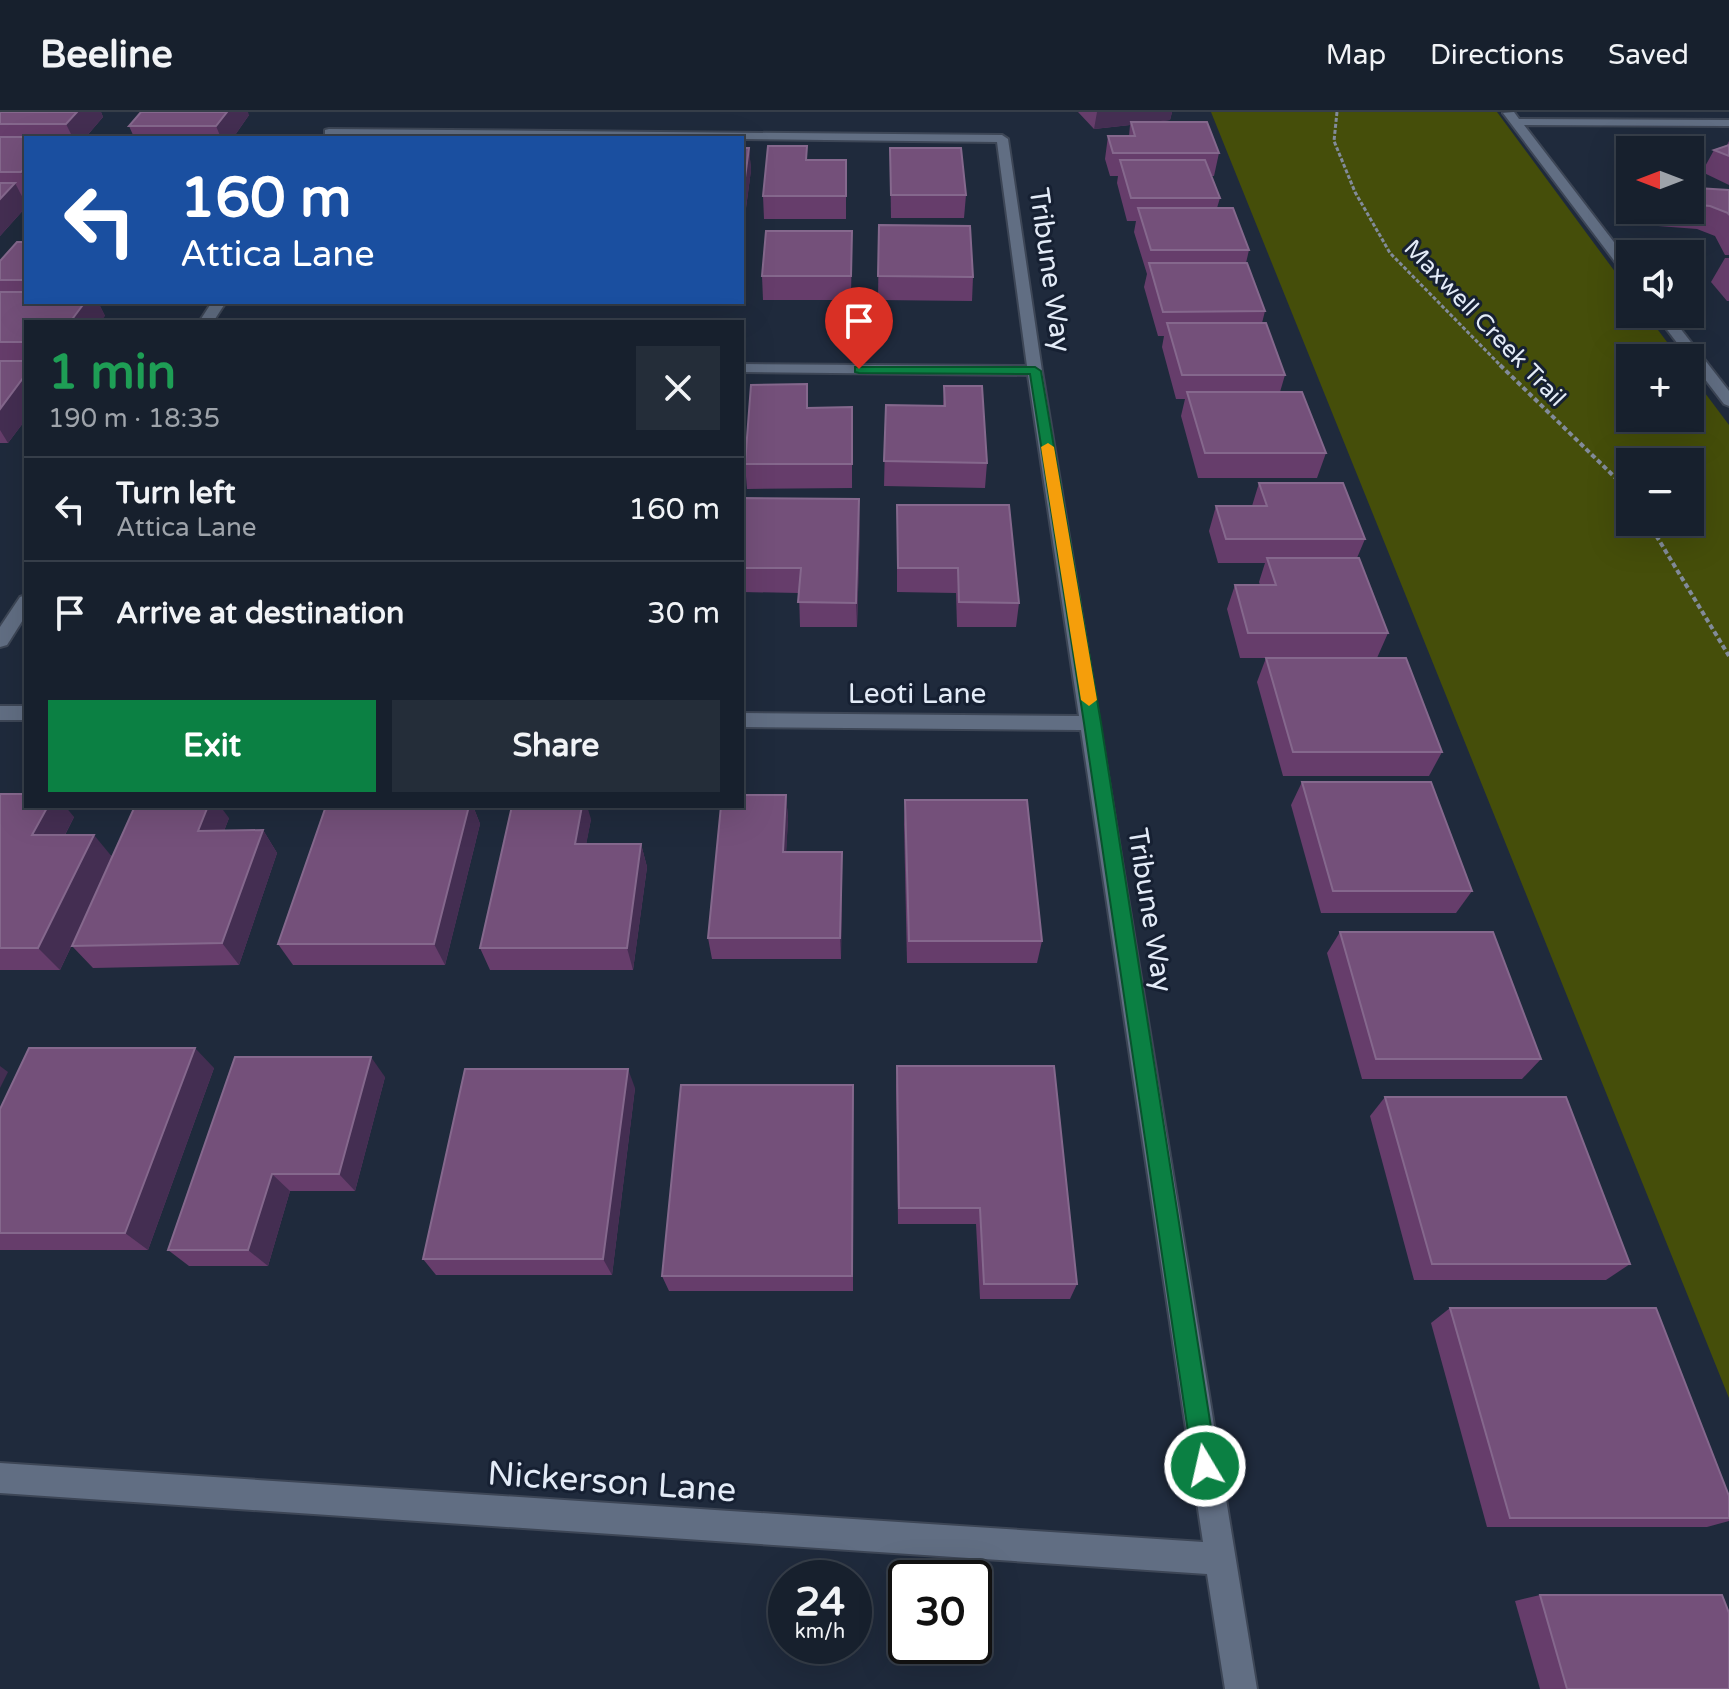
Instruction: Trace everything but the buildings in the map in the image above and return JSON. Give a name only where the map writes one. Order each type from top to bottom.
[{"type":"street","points":[[1512,117],[1729,123]]},
{"type":"street","points":[[1512,117],[1616,254]]},
{"type":"street","name":"Tribune Way","points":[[329,130],[1002,139],[1035,371],[1241,1689]]},
{"type":"street","points":[[1673,328],[1729,401]]},
{"type":"street","points":[[744,368],[1035,371]]},
{"type":"street","points":[[0,641],[24,604]]},
{"type":"street","points":[[0,713],[24,713]]},
{"type":"street","name":"Leoti Lane","points":[[744,720],[1092,723]]},
{"type":"street","name":"Nickerson Lane","points":[[0,1478],[1219,1559]]},
{"type":"path","name":"Maxwell Creek Trail","points":[[1337,112],[1334,141],[1355,192],[1390,253],[1616,479]]},
{"type":"path","points":[[1656,536],[1729,656]]},
{"type":"green space","points":[[1211,112],[1497,112],[1616,273],[1616,328],[1656,328],[1668,344],[1616,344],[1616,432],[1704,432],[1704,392],[1729,425],[1729,1398]]},
{"type":"slow traffic","points":[[1048,447],[1089,700]]},
{"type":"route","points":[[859,369],[1035,371],[1205,1466]]}]
